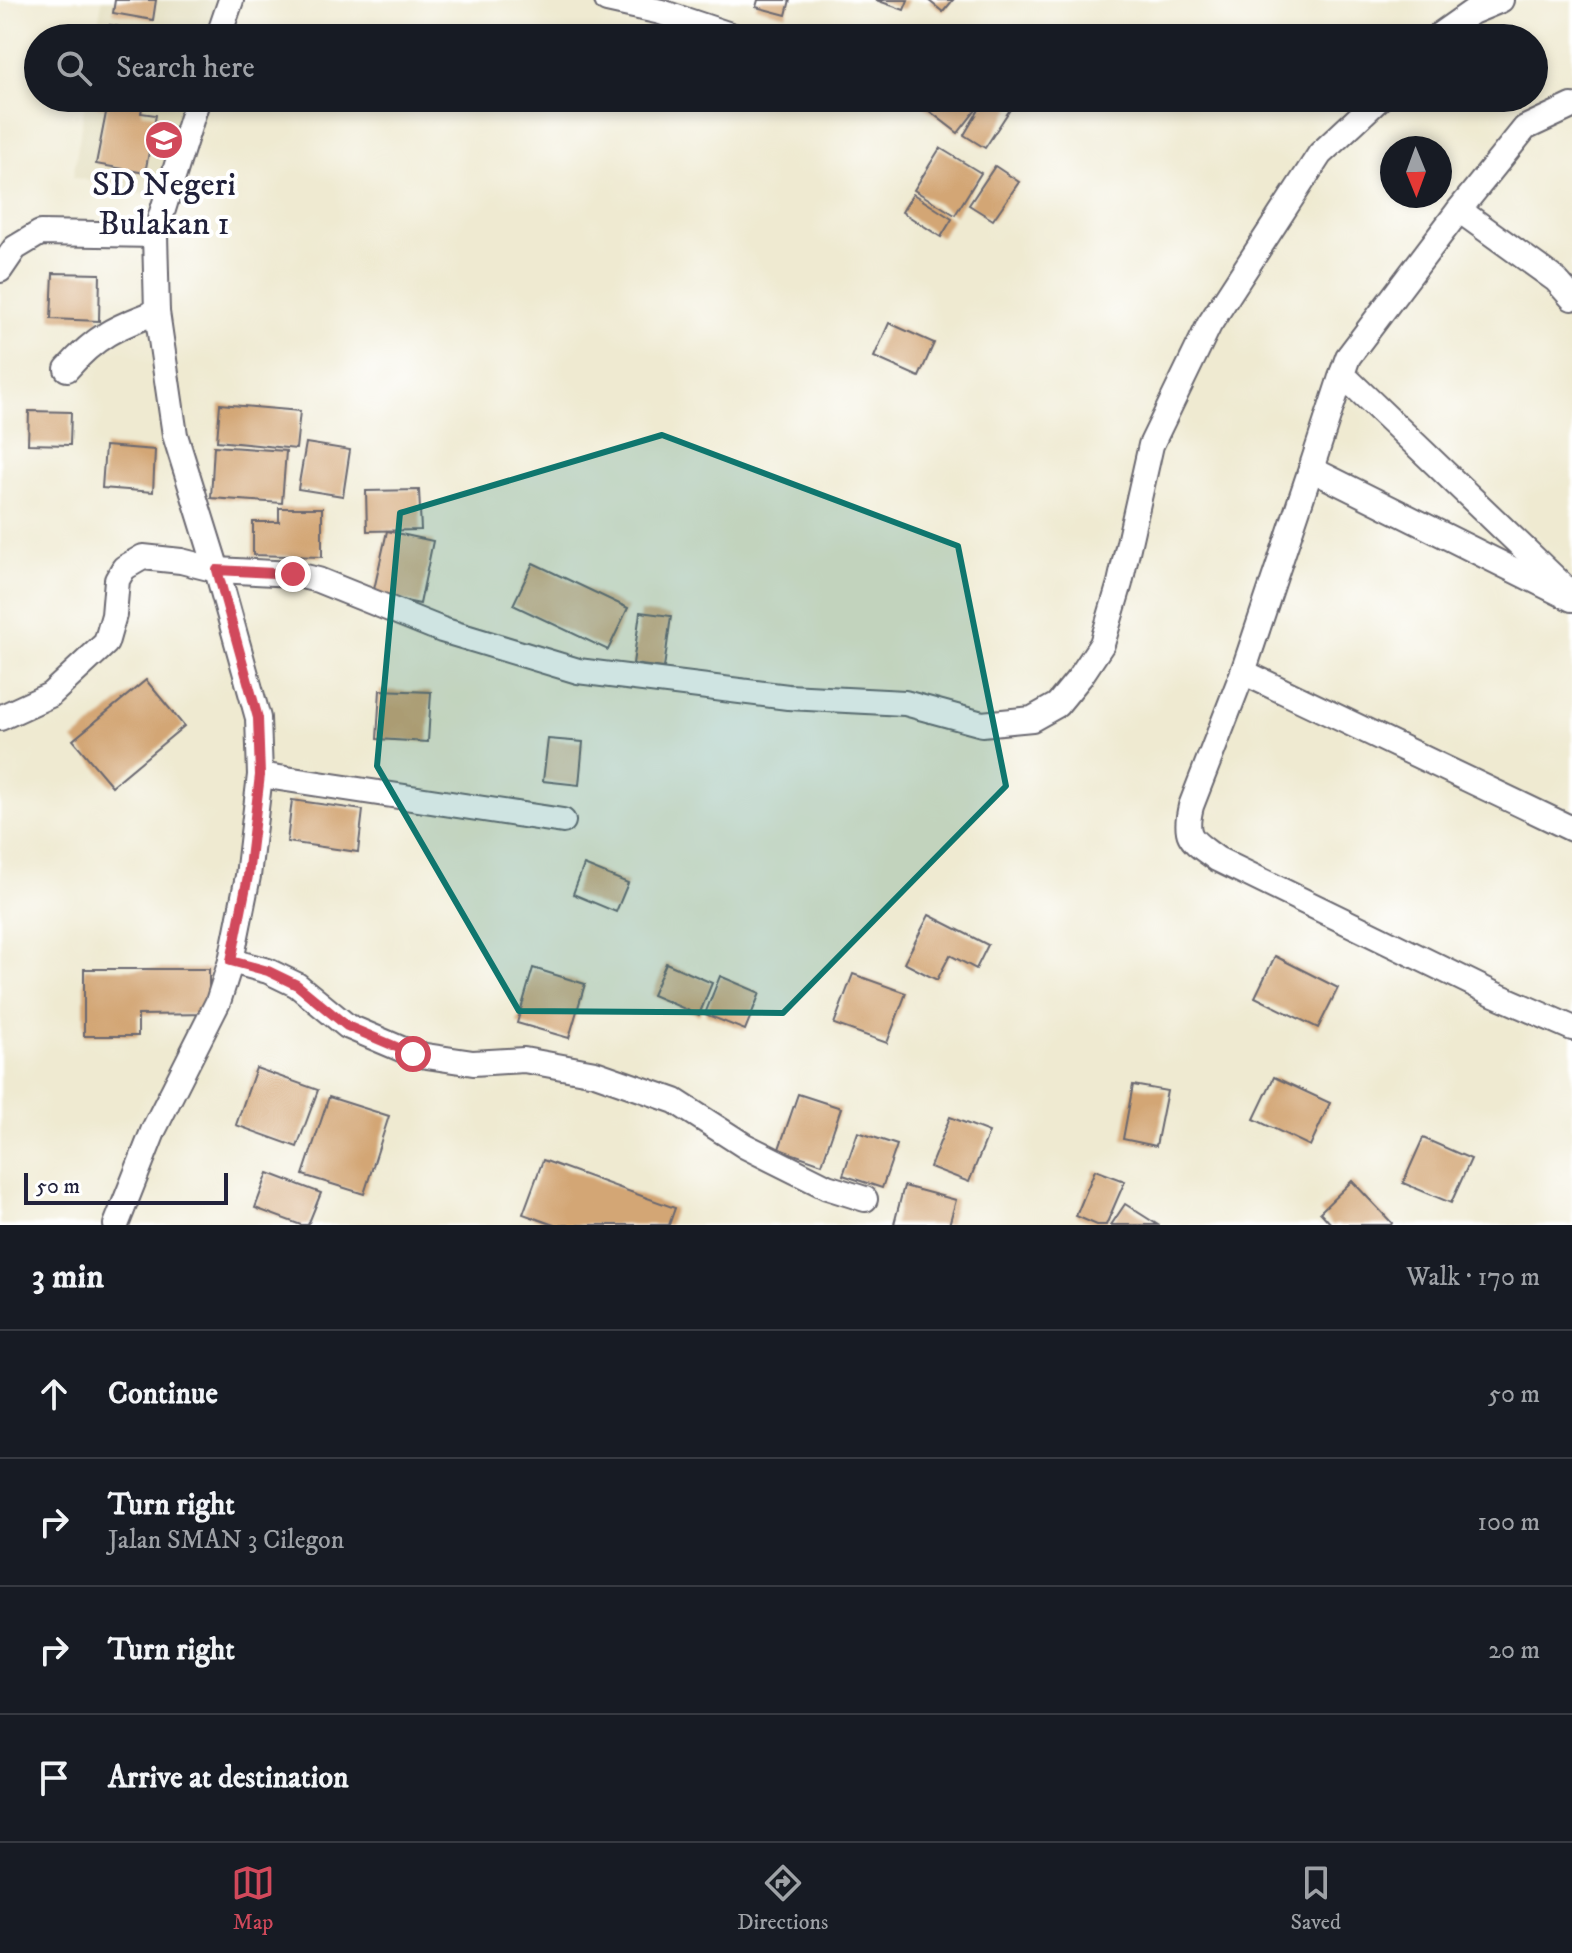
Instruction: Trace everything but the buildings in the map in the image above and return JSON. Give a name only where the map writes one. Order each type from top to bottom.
[{"type":"street","points":[[223,24],[231,0]]},
{"type":"street","points":[[607,0],[697,24]]},
{"type":"street","points":[[1455,24],[1472,12],[1501,0]]},
{"type":"street","points":[[1572,106],[1525,128],[1348,357],[1243,672],[1186,825],[1191,839],[1217,859],[1572,1028]]},
{"type":"street","points":[[116,1225],[154,1129],[218,1002],[231,961],[248,876],[260,775],[258,718],[175,435],[157,312],[155,235],[194,112]]},
{"type":"street","points":[[0,718],[50,695],[106,643],[114,615],[117,580],[124,568],[143,557],[181,561],[217,570],[293,574],[318,580],[442,630],[578,671],[788,697],[905,703],[982,724],[1032,719],[1057,705],[1102,644],[1120,583],[1151,445],[1209,325],[1320,154],[1365,112]]},
{"type":"street","points":[[1459,210],[1556,280],[1572,298]]},
{"type":"street","points":[[0,270],[15,248],[40,233],[155,235]]},
{"type":"street","points":[[67,369],[105,334],[157,312]]},
{"type":"street","points":[[1342,374],[1572,597]]},
{"type":"street","points":[[1311,469],[1572,597]]},
{"type":"street","points":[[1243,672],[1572,829]]},
{"type":"street","points":[[260,775],[563,821]]},
{"type":"street","points":[[231,961],[268,971],[297,985],[347,1026],[413,1054],[473,1063],[524,1060],[595,1073],[675,1101],[745,1146],[827,1187],[865,1199]]},
{"type":"highlighted area","points":[[662,435],[958,546],[1006,786],[783,1013],[519,1011],[377,766],[400,513]]},
{"type":"shaded area","points":[[102,0],[115,0],[113,13],[153,20],[156,0],[226,0],[217,24],[98,24]]},
{"type":"shaded area","name":"SD Negeri Bulakan 1","points":[[84,112],[106,112],[96,164],[145,173],[155,115],[141,112],[186,112],[155,197],[73,177]]},
{"type":"place","name":"SD Negeri Bulakan 1","points":[[164,140]]},
{"type":"route","points":[[293,574],[217,570],[258,718],[260,775],[248,876],[231,961],[268,971],[297,985],[347,1026],[413,1054]]}]
